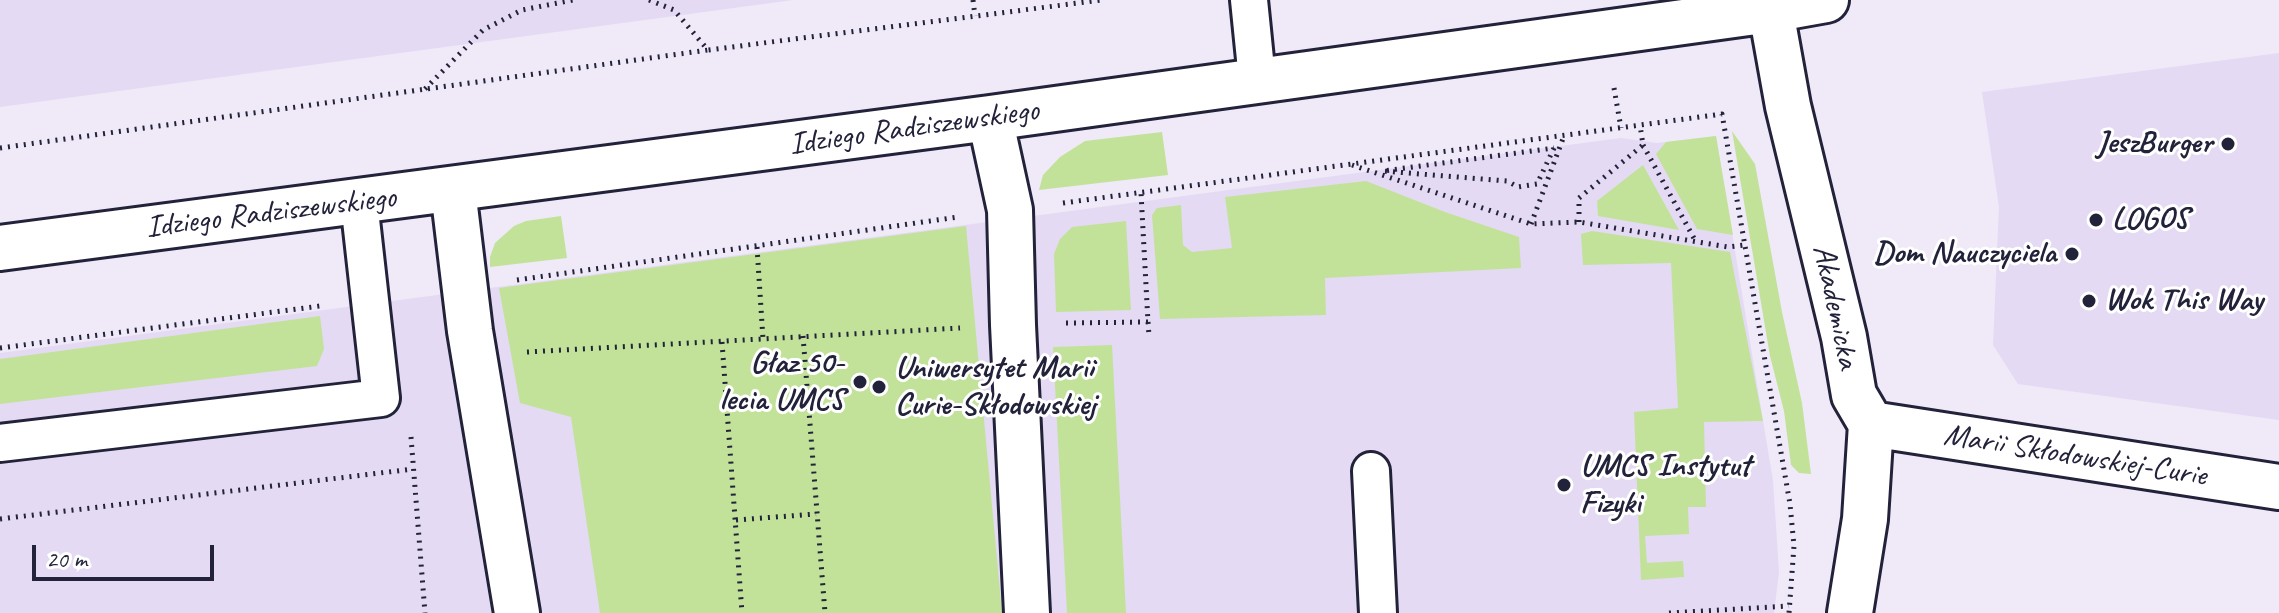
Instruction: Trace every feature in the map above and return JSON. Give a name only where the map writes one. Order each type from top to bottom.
[{"type":"street","name":"Idziego Radziszewskiego","points":[[0,248],[990,118],[1770,5],[1826,0]]},
{"type":"street","name":"Akademicka","points":[[1770,5],[1788,106],[1844,337],[1854,395],[1871,424]]},
{"type":"street","points":[[990,118],[1010,210],[1027,613]]},
{"type":"street","points":[[453,190],[475,355],[517,613]]},
{"type":"street","name":"Marii Skłodowskiej-Curie","points":[[1871,424],[2279,487]]},
{"type":"street","points":[[1850,613],[1865,519],[1871,424]]},
{"type":"lane","points":[[1249,0],[1257,79]]},
{"type":"lane","points":[[0,443],[381,398],[359,202]]},
{"type":"lane","points":[[1371,471],[1378,613]]},
{"type":"path","points":[[424,90],[483,30],[522,10],[573,0]]},
{"type":"path","points":[[649,0],[674,10],[708,50]]},
{"type":"path","points":[[973,0],[975,16]]},
{"type":"path","points":[[0,148],[708,50],[1102,0]]},
{"type":"path","points":[[465,288],[1347,163],[1722,114],[1790,504],[1794,546],[1789,610],[1669,613]]},
{"type":"path","points":[[1640,125],[1643,145],[1696,242]]},
{"type":"path","points":[[1531,224],[1564,136]]},
{"type":"path","points":[[1579,222],[1579,198],[1643,145]]},
{"type":"path","points":[[1554,148],[1537,184],[1518,187],[1507,181],[1383,171],[1554,148]]},
{"type":"path","points":[[1347,163],[1531,224],[1579,222],[1728,247],[1745,245]]},
{"type":"path","points":[[757,247],[763,339]]},
{"type":"path","points":[[0,348],[371,300]]},
{"type":"path","points":[[1148,322],[1149,336]]},
{"type":"path","points":[[475,355],[803,336],[825,613]]},
{"type":"path","points":[[722,342],[742,613]]},
{"type":"path","points":[[410,423],[425,613]]},
{"type":"path","points":[[0,519],[413,469]]},
{"type":"path","points":[[736,520],[816,514]]},
{"type":"shaded area","points":[[0,0],[793,0],[0,107]]},
{"type":"shaded area","points":[[2279,53],[2279,420],[2018,384],[1993,345],[1999,207],[1982,92]]},
{"type":"shaded area","name":"Uniwersytet Marii Curie-Skłodowskiej","points":[[1716,136],[1773,481],[1779,572],[1774,613],[0,613],[0,353],[1621,138],[1657,143]]},
{"type":"green space","points":[[1732,131],[1755,164],[1802,403],[1811,474],[1799,473],[1791,465],[1784,411],[1770,356]]},
{"type":"green space","points":[[1162,132],[1168,175],[1039,190],[1043,175],[1060,157],[1085,141]]},
{"type":"green space","points":[[1716,136],[1733,235],[1697,229],[1656,154],[1666,142]]},
{"type":"green space","points":[[1643,165],[1679,230],[1598,216],[1597,201]]},
{"type":"green space","points":[[1366,181],[1519,237],[1521,268],[1325,278],[1326,315],[1160,319],[1152,215],[1157,208],[1181,205],[1183,245],[1192,252],[1232,248],[1225,197]]},
{"type":"green space","points":[[561,216],[567,258],[490,267],[495,243],[514,226]]},
{"type":"green space","points":[[1126,221],[1131,310],[1056,312],[1054,254],[1060,239],[1072,227]]},
{"type":"green space","points":[[966,226],[1002,613],[600,613],[571,417],[520,403],[499,288]]},
{"type":"green space","points":[[1592,231],[1730,252],[1763,421],[1704,422],[1706,507],[1688,507],[1689,534],[1645,536],[1647,563],[1683,561],[1684,577],[1641,580],[1634,412],[1678,408],[1671,263],[1583,265],[1581,234]]},
{"type":"green space","points":[[320,316],[324,349],[317,366],[0,404],[0,359]]},
{"type":"green space","points":[[1112,345],[1126,613],[1067,613],[1053,347]]},
{"type":"place","name":"JeszBurger","points":[[2228,144]]},
{"type":"place","name":"LOGOS","points":[[2096,220]]},
{"type":"place","name":"Dom Nauczyciela","points":[[2072,254]]},
{"type":"place","name":"Wok This Way","points":[[2089,301]]},
{"type":"place","name":"Głaz 50- lecia UMCS","points":[[860,382]]},
{"type":"place","name":"Uniwersytet Marii Curie-Skłodowskiej","points":[[879,387]]},
{"type":"place","name":"UMCS Instytut Fizyki","points":[[1564,485]]}]
